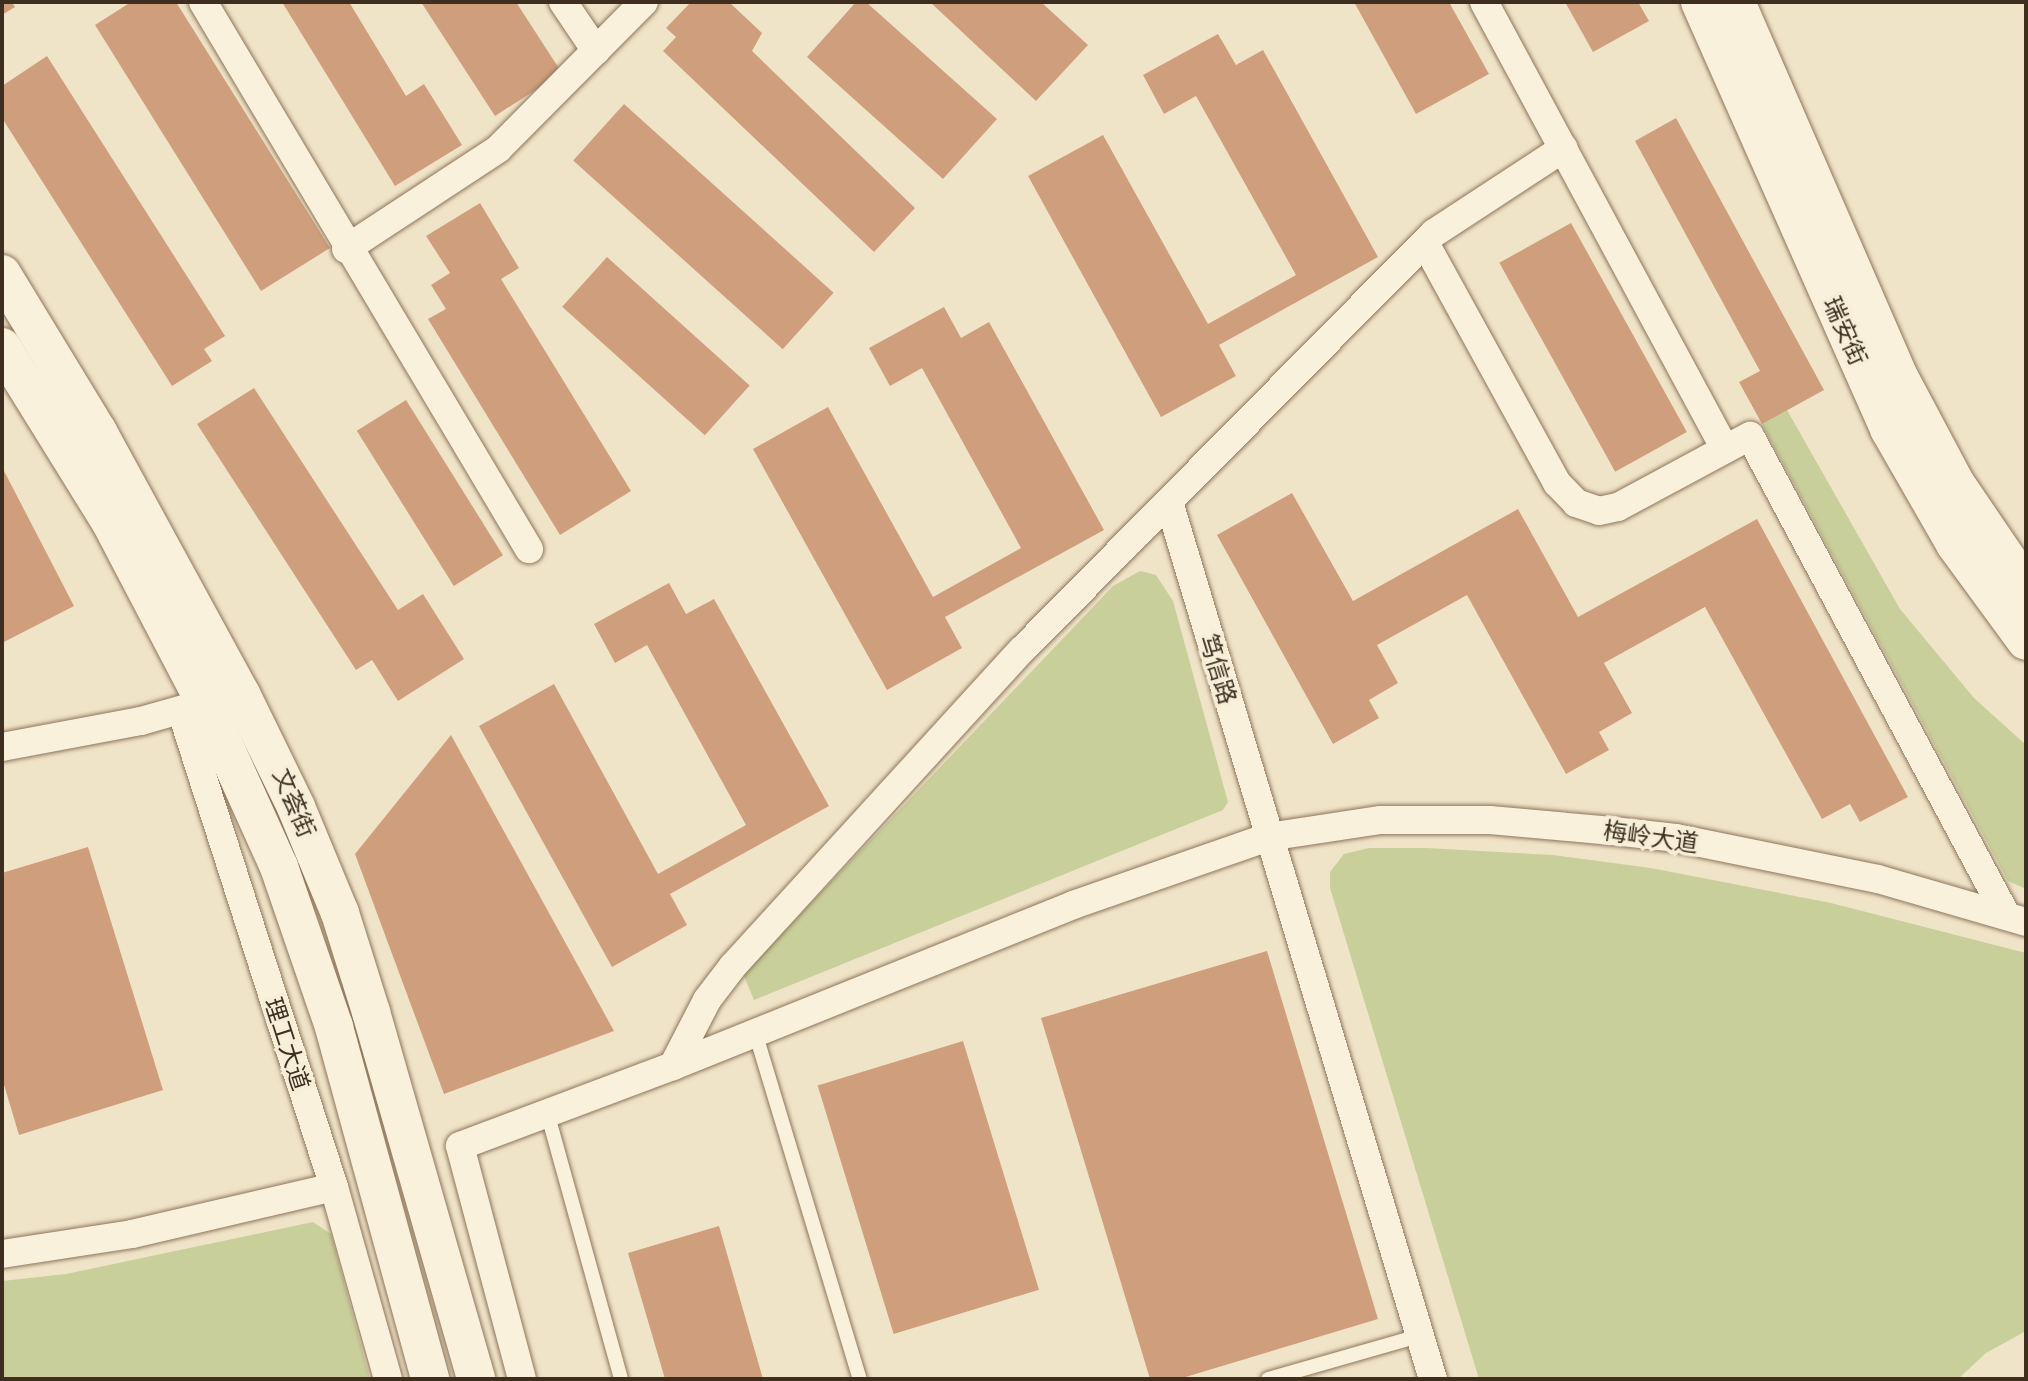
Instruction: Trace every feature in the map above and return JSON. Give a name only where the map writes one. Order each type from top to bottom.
[{"type":"main road","name":"瑞安街","points":[[1700,2],[1889,429],[1955,544],[2026,641]]},
{"type":"main road","name":"瑞安街","points":[[1735,2],[1903,387],[1956,484],[2026,587]]},
{"type":"main road","name":"文荟街","points":[[2,274],[104,444],[241,694],[296,807],[340,913],[475,1379]]},
{"type":"main road","name":"文荟街","points":[[2,347],[110,521],[193,706],[299,920],[334,1027],[430,1379]]},
{"type":"street","points":[[203,2],[346,248],[529,549]]},
{"type":"street","points":[[563,2],[596,51]]},
{"type":"street","points":[[346,248],[498,149],[644,2]]},
{"type":"street","points":[[1484,2],[1725,449]]},
{"type":"street","points":[[673,1066],[707,1000],[733,967],[1022,650],[1425,243],[1564,148]]},
{"type":"street","points":[[1425,243],[1557,483],[1576,503],[1599,511],[1618,507],[1750,436],[2016,918]]},
{"type":"street","name":"笃信路","points":[[1169,502],[1433,1379]]},
{"type":"street","points":[[2,747],[193,706]]},
{"type":"street","name":"理工大道","points":[[193,706],[388,1379]]},
{"type":"street","name":"梅岭大道","points":[[522,1379],[460,1146],[673,1066],[1073,905],[1268,836],[1381,820],[1490,820],[1614,831],[1832,869],[2016,918]]},
{"type":"street","points":[[4,1250],[132,1234],[334,1187]]},
{"type":"lane","points":[[755,1032],[860,1379]]},
{"type":"lane","points":[[547,1112],[621,1379]]},
{"type":"lane","points":[[1268,1379],[1419,1336]]},
{"type":"green space","points":[[1787,410],[1900,609],[1974,698],[2026,745],[2026,889],[2008,881],[1762,424]]},
{"type":"green space","points":[[1140,571],[1156,575],[1173,601],[1228,802],[1223,810],[754,1000],[743,974],[1113,586]]},
{"type":"green space","points":[[1369,848],[1427,848],[1553,855],[1651,868],[1831,903],[2026,953],[2026,1331],[1986,1353],[1958,1379],[1479,1379],[1330,888],[1330,872],[1344,854]]},
{"type":"green space","points":[[313,1222],[331,1234],[370,1379],[2,1379],[2,1281],[66,1274]]},
{"type":"building","points":[[2,2],[12,2],[15,7],[2,15]]},
{"type":"building","points":[[131,2],[176,2],[330,248],[261,291],[95,25]]},
{"type":"building","points":[[282,2],[349,2],[406,96],[424,84],[462,145],[395,186]]},
{"type":"building","points":[[421,2],[516,2],[562,73],[495,116]]},
{"type":"building","points":[[691,2],[729,2],[762,33],[752,51],[915,208],[874,252],[663,51],[676,37],[666,28]]},
{"type":"building","points":[[856,2],[866,2],[997,119],[943,179],[807,57]]},
{"type":"building","points":[[930,2],[1041,2],[1088,45],[1036,101]]},
{"type":"building","points":[[1354,2],[1449,2],[1489,74],[1416,114]]},
{"type":"building","points":[[1565,2],[1638,2],[1649,21],[1593,52]]},
{"type":"building","points":[[1218,34],[1236,65],[1263,50],[1378,257],[1219,345],[1236,376],[1161,417],[1028,176],[1103,135],[1208,324],[1296,275],[1196,96],[1164,114],[1143,75]]},
{"type":"building","points":[[47,56],[225,336],[204,349],[212,361],[172,386],[2,118],[2,86]]},
{"type":"building","points":[[624,104],[834,293],[783,349],[573,160]]},
{"type":"building","points":[[1676,118],[1824,390],[1762,424],[1739,382],[1760,371],[1635,141]]},
{"type":"building","points":[[480,203],[519,268],[501,279],[631,491],[560,535],[428,319],[446,309],[431,285],[450,273],[426,236]]},
{"type":"building","points":[[1571,223],[1687,432],[1615,472],[1499,263]]},
{"type":"building","points":[[607,257],[750,385],[705,435],[562,307]]},
{"type":"building","points":[[944,307],[961,338],[989,322],[1104,530],[945,617],[962,648],[887,690],[753,449],[828,407],[933,597],[1021,548],[922,368],[890,386],[869,348]]},
{"type":"building","points":[[254,388],[398,610],[423,594],[464,659],[398,701],[372,660],[356,670],[197,424]]},
{"type":"building","points":[[406,400],[503,555],[454,586],[357,431]]},
{"type":"building","points":[[2,467],[74,606],[4,642],[2,637]]},
{"type":"building","points":[[1292,493],[1353,601],[1518,509],[1578,617],[1757,519],[1908,797],[1860,822],[1850,804],[1822,819],[1705,607],[1604,663],[1632,713],[1599,732],[1609,750],[1566,774],[1467,595],[1377,645],[1398,683],[1369,700],[1379,718],[1333,744],[1217,535]]},
{"type":"building","points":[[669,583],[686,614],[714,599],[829,806],[670,894],[687,925],[612,967],[479,726],[554,684],[658,874],[746,825],[647,645],[615,663],[594,624]]},
{"type":"building","points":[[451,735],[614,1031],[444,1094],[355,854]]},
{"type":"building","points":[[88,847],[163,1090],[19,1135],[2,1078],[2,873]]},
{"type":"building","points":[[1267,951],[1378,1319],[1179,1379],[1150,1379],[1041,1018]]},
{"type":"building","points":[[963,1041],[1039,1290],[894,1334],[818,1085]]},
{"type":"building","points":[[719,1226],[763,1379],[665,1379],[628,1253]]}]
